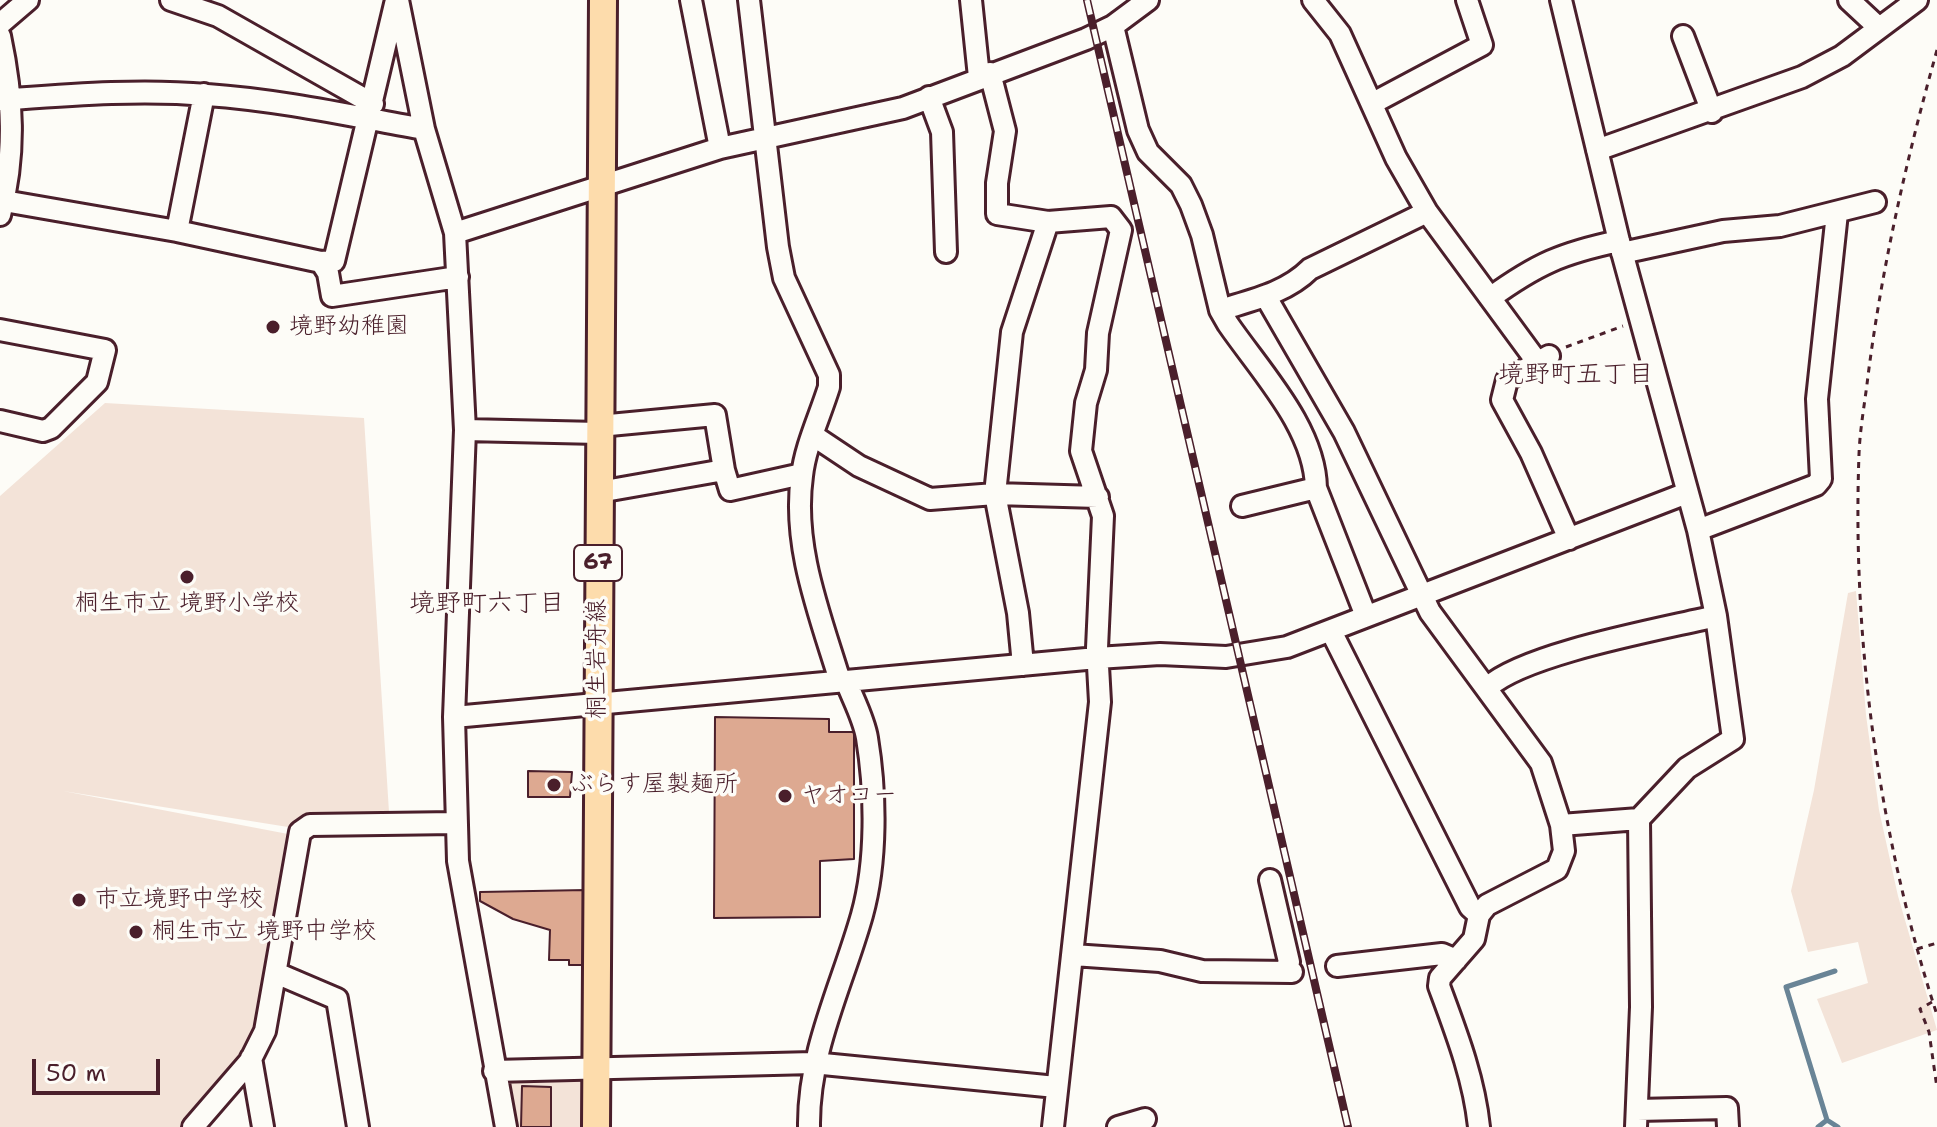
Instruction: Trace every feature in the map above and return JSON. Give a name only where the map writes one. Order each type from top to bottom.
[{"type":"main road","name":"桐生岩舟線","points":[[596,1127],[603,0]]},
{"type":"street","points":[[0,24],[28,0]]},
{"type":"street","points":[[171,0],[220,8],[372,112]]},
{"type":"street","points":[[0,36],[11,151],[2,208],[177,231],[321,262],[334,261],[397,0]]},
{"type":"street","points":[[397,0],[424,129],[455,233],[465,430],[454,717],[455,823],[458,861],[506,1127]]},
{"type":"street","points":[[691,0],[720,148]]},
{"type":"street","points":[[760,0],[749,0],[784,278],[829,375],[802,474],[800,525],[808,572],[843,681],[867,736],[873,819],[870,870],[863,913],[813,1063],[809,1127]]},
{"type":"street","points":[[971,0],[985,75],[1005,131],[997,183],[997,214],[1048,222],[1111,217],[1121,230],[1098,333],[1096,370],[1086,403],[1081,451],[1098,497],[1104,539],[1097,658],[1100,702],[1053,1127]]},
{"type":"street","points":[[455,233],[720,148],[903,108],[1086,39],[1113,26],[1148,0]]},
{"type":"street","points":[[1313,0],[1340,34],[1396,158],[1427,212],[1490,298],[1543,360],[1507,380],[1502,400],[1569,539]]},
{"type":"street","points":[[1373,103],[1482,45],[1467,0]]},
{"type":"street","points":[[1561,0],[1620,247],[1698,530],[1716,616],[1733,739],[1673,779],[1639,819],[1641,1007],[1636,1119],[1727,1108],[1728,1127]]},
{"type":"street","points":[[1849,0],[1878,27]]},
{"type":"street","points":[[1597,150],[1712,112],[1802,77],[1842,56],[1917,0]]},
{"type":"street","points":[[1113,26],[1138,130],[1148,152],[1181,185],[1191,205],[1202,235],[1220,310],[1298,427],[1316,476],[1316,488],[1366,616]]},
{"type":"street","points":[[1683,36],[1712,112]]},
{"type":"street","points":[[6,99],[101,91],[204,94],[372,112],[424,129]]},
{"type":"street","points":[[177,231],[204,94]]},
{"type":"street","points":[[929,97],[942,132],[946,252]]},
{"type":"street","points":[[1490,298],[1543,262],[1569,252],[1780,226],[1875,202]]},
{"type":"street","points":[[1220,310],[1266,297],[1300,279],[1310,269],[1427,212]]},
{"type":"street","points":[[1698,530],[1816,485],[1821,479],[1817,399],[1837,213]]},
{"type":"street","points":[[1023,665],[1018,613],[995,494],[1012,332],[1048,222]]},
{"type":"street","points":[[321,262],[328,273],[332,296],[458,277]]},
{"type":"street","points":[[1266,297],[1344,432],[1422,595],[1541,763],[1561,825],[1564,851],[1557,869],[1503,895],[1479,915],[1474,939],[1440,978],[1439,986],[1461,1047],[1479,1127]]},
{"type":"street","points":[[0,330],[105,350],[97,382],[51,428],[43,431],[0,421]]},
{"type":"street","points":[[465,430],[599,430],[715,415],[730,490],[802,474]]},
{"type":"street","points":[[814,436],[859,466],[930,499],[995,494],[1098,497]]},
{"type":"street","points":[[599,492],[724,470]]},
{"type":"street","points":[[1242,506],[1316,488]]},
{"type":"street","points":[[454,717],[1097,658],[1160,654],[1226,657],[1287,647],[1687,493]]},
{"type":"street","points":[[1488,687],[1499,678],[1565,653],[1716,616]]},
{"type":"street","points":[[1331,631],[1470,907],[1479,915]]},
{"type":"street","points":[[1561,825],[1639,819]]},
{"type":"street","points":[[193,1127],[251,1058],[265,1031],[300,832],[310,825],[455,823]]},
{"type":"street","points":[[1073,955],[1160,961],[1202,971],[1288,972],[1289,962],[1270,880]]},
{"type":"street","points":[[1337,966],[1442,954],[1456,960]]},
{"type":"street","points":[[276,973],[337,999],[358,1127]]},
{"type":"street","points":[[251,1058],[263,1127]]},
{"type":"street","points":[[494,1071],[813,1063],[1056,1087]]},
{"type":"street","points":[[1118,1127],[1145,1119]]},
{"type":"path","points":[[1937,50],[1876,316],[1859,452],[1859,601],[1878,763],[1892,855],[1937,1015]]},
{"type":"path","points":[[1543,360],[1574,343],[1641,320]]},
{"type":"path","points":[[1917,949],[1937,943]]},
{"type":"path","points":[[1933,1002],[1920,1009],[1929,1032],[1937,1088]]},
{"type":"shaded area","name":"桐生市立 境野小学校","points":[[105,403],[364,418],[389,812],[310,814],[288,827],[63,791],[288,834],[256,1030],[246,1055],[183,1127],[0,1127],[0,496]]},
{"type":"shaded area","points":[[1856,591],[1866,715],[1879,810],[1898,896],[1937,1030],[1842,1063],[1817,999],[1868,983],[1858,942],[1808,952],[1791,891],[1814,790],[1848,593]]},
{"type":"shaded area","points":[[581,1078],[582,1127],[516,1127],[505,1079]]},
{"type":"building","name":"ヤオコー","points":[[715,717],[829,719],[829,732],[854,732],[854,859],[820,861],[820,917],[714,918]]},
{"type":"building","points":[[528,771],[572,772],[570,797],[528,797]]},
{"type":"building","points":[[586,890],[586,965],[569,965],[569,960],[549,960],[550,930],[513,919],[480,901],[480,892]]},
{"type":"building","points":[[522,1086],[551,1087],[551,1127],[521,1127]]},
{"type":"waterway","points":[[1835,971],[1786,987],[1827,1120],[1838,1127]]},
{"type":"waterway","points":[[1818,1127],[1827,1120]]},
{"type":"railway","points":[[1087,0],[1348,1127]]},
{"type":"place","name":"境野幼稚園","points":[[273,327]]},
{"type":"place","name":"桐生市立 境野小学校","points":[[187,577]]},
{"type":"place","name":"ぶらす屋製麺所","points":[[554,785]]},
{"type":"place","name":"ヤオコー","points":[[785,796]]},
{"type":"place","name":"市立境野中学校","points":[[79,900]]},
{"type":"place","name":"桐生市立 境野中学校","points":[[136,932]]},
{"type":"district","name":"境野町五丁目","points":[[1576,375]]},
{"type":"district","name":"境野町六丁目","points":[[487,604]]}]
